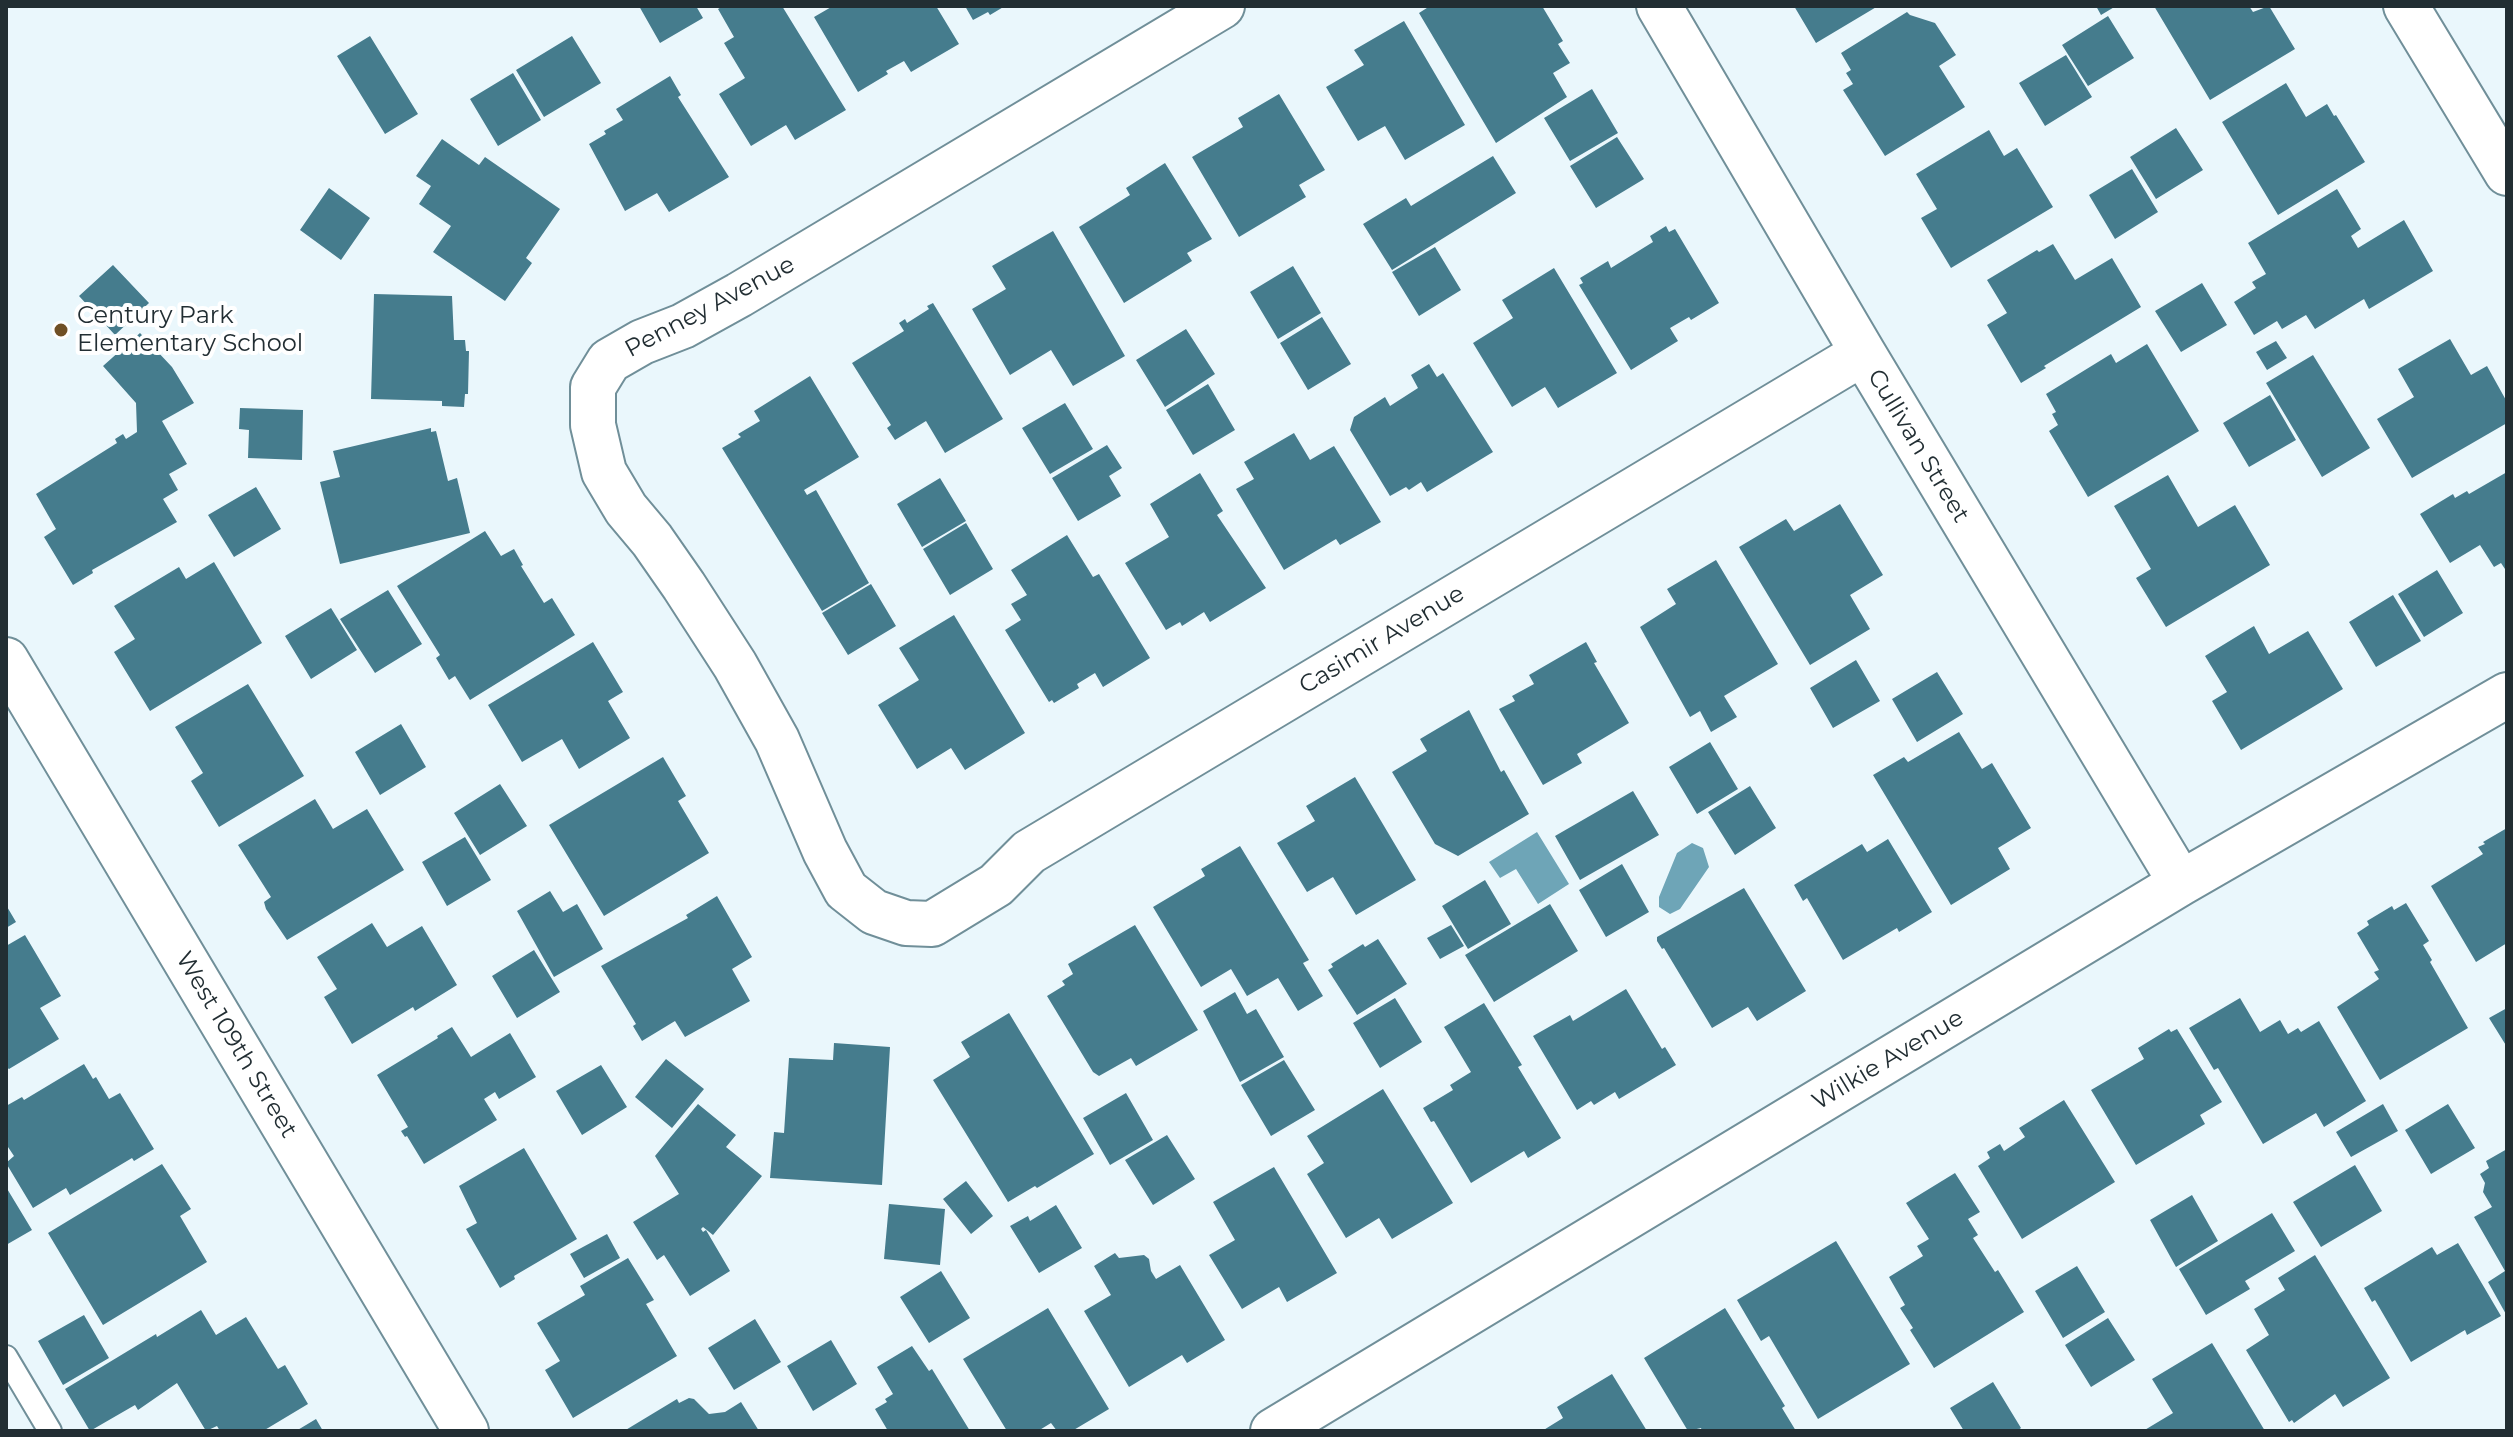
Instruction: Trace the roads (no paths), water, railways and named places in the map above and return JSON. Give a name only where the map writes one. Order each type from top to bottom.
[{"type":"street","name":"Penney Avenue","points":[[906,923],[874,912],[846,890],[825,851],[777,740],[735,665],[660,551],[626,509],[604,472],[593,425],[593,387],[609,361],[739,295],[1222,6]]},
{"type":"street","name":"Cullivan Street","points":[[1659,6],[2181,883]]},
{"type":"street","points":[[2406,6],[2507,173]]},
{"type":"street","name":"Casimir Avenue","points":[[906,923],[932,924],[961,908],[996,885],[1029,852],[1863,353]]},
{"type":"street","name":"West 109th Street","points":[[6,660],[466,1431]]},
{"type":"street","name":"Wilkie Avenue","points":[[1273,1431],[2181,883],[2507,695]]},
{"type":"lane","points":[[6,1357],[50,1431]]},
{"type":"water","points":[[1537,832],[1569,884],[1538,904],[1516,869],[1500,878],[1489,862]]},
{"type":"water","points":[[1692,843],[1703,848],[1709,867],[1680,909],[1670,914],[1659,907],[1659,897],[1677,853]]},
{"type":"place","name":"Century Park Elementary School","points":[[61,330]]}]
